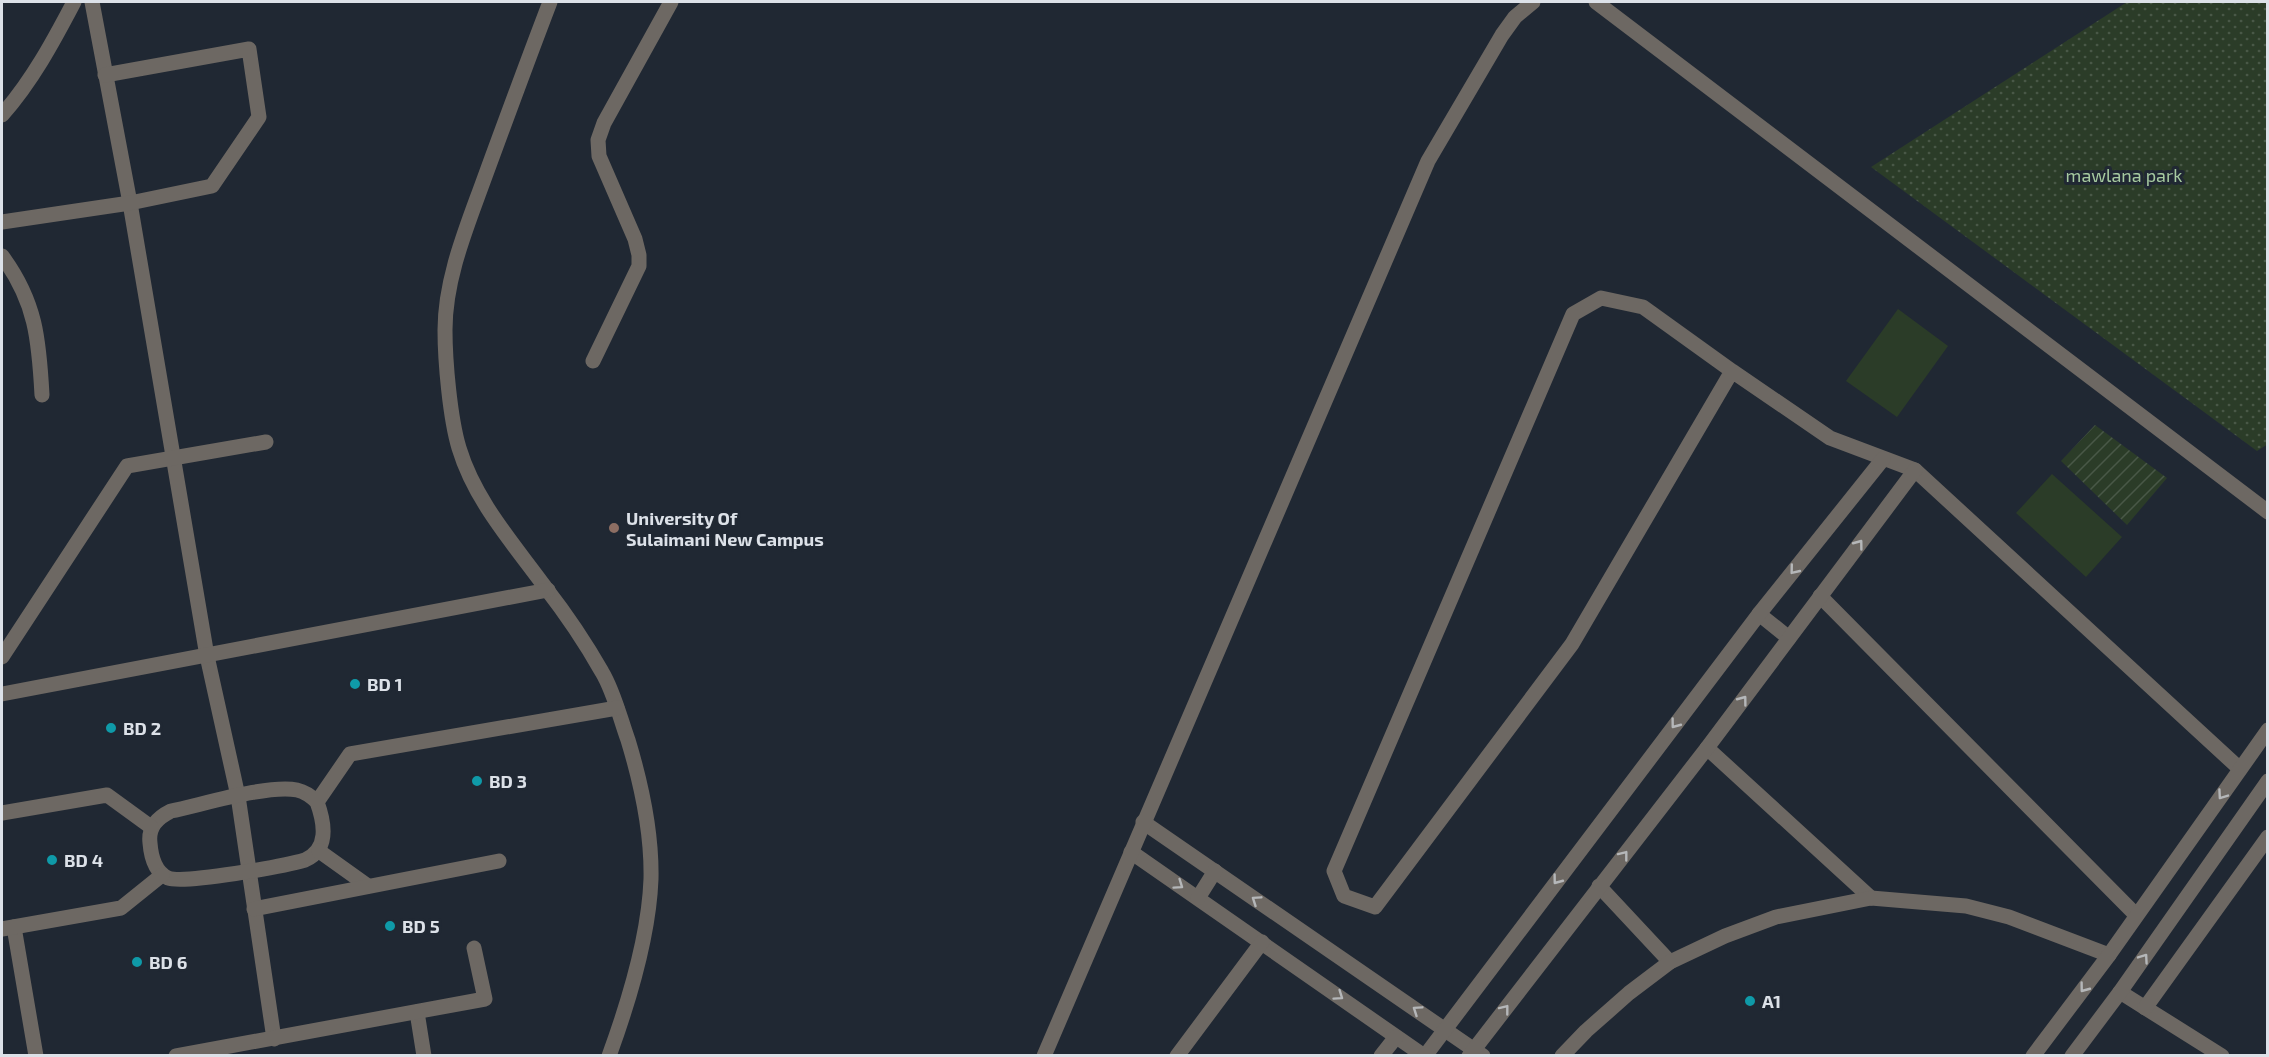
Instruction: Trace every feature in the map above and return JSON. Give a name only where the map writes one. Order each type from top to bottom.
[{"type":"street","points":[[2,115],[19,95],[47,54],[74,2]]},
{"type":"street","points":[[92,2],[130,203],[207,656],[238,796],[247,870],[274,1039]]},
{"type":"street","points":[[550,2],[460,249],[447,299],[445,329],[454,423],[459,447],[469,473],[498,525],[548,590],[604,675],[617,708],[644,796],[651,881],[637,963],[625,1012],[609,1056]]},
{"type":"street","points":[[593,361],[635,275],[639,255],[635,239],[599,156],[598,140],[604,123],[671,2]]},
{"type":"street","points":[[1044,1056],[1428,161],[1502,35],[1515,17],[1533,2]]},
{"type":"street","points":[[1596,2],[2268,512]]},
{"type":"street","points":[[2,222],[130,203],[212,186],[259,117],[249,49],[105,75]]},
{"type":"street","points":[[2,256],[24,293],[33,318],[39,342],[42,396]]},
{"type":"street","points":[[1732,371],[1572,644],[1375,907],[1344,896],[1334,870],[1573,314],[1601,298],[1643,307],[1830,438],[1915,470],[2240,769]]},
{"type":"street","points":[[2,657],[127,466],[266,442]]},
{"type":"street","points":[[1131,852],[1424,1056],[1759,614],[1883,459]]},
{"type":"street","points":[[1143,822],[1444,1029],[1475,1053],[1915,470]]},
{"type":"street","points":[[2,694],[548,590]]},
{"type":"street","points":[[1820,596],[2136,915]]},
{"type":"street","points":[[1759,614],[1789,638]]},
{"type":"street","points":[[317,802],[350,754],[617,708]]},
{"type":"street","points":[[2033,1056],[2109,955],[2268,730]]},
{"type":"street","points":[[1707,748],[1871,897]]},
{"type":"street","points":[[2072,1056],[2120,992],[2268,781]]},
{"type":"street","points":[[291,789],[304,792],[317,802],[324,832],[319,851],[313,857],[296,863],[183,880],[162,875],[153,863],[149,836],[152,827],[158,819],[171,811],[270,790],[291,789]]},
{"type":"street","points":[[2,813],[107,795],[152,827]]},
{"type":"street","points":[[2145,1008],[2268,837]]},
{"type":"street","points":[[319,851],[368,886]]},
{"type":"street","points":[[254,909],[499,861]]},
{"type":"street","points":[[1198,898],[1215,871]]},
{"type":"street","points":[[36,1056],[8,928],[121,908],[162,875]]},
{"type":"street","points":[[1599,886],[1670,962]]},
{"type":"street","points":[[1562,1056],[1629,993],[1670,962],[1725,936],[1776,917],[1871,897],[1966,906],[2009,917],[2109,955]]},
{"type":"street","points":[[1177,1056],[1262,942]]},
{"type":"street","points":[[176,1056],[485,999],[474,948]]},
{"type":"street","points":[[2120,992],[2222,1056]]},
{"type":"street","points":[[417,1012],[424,1056]]},
{"type":"street","points":[[1381,1056],[1396,1037]]},
{"type":"green space","name":"mawlana park","points":[[2127,2],[2267,2],[2268,444],[2257,451],[1871,167]]},
{"type":"green space","points":[[1898,309],[1948,346],[1897,417],[1846,381]]},
{"type":"green space","points":[[2095,425],[2167,478],[2127,525],[2061,461]]},
{"type":"green space","points":[[2052,474],[2122,537],[2086,577],[2016,513]]},
{"type":"place","name":"University Of Sulaimani New Campus","points":[[614,528]]},
{"type":"place","name":"BD 1","points":[[355,684]]},
{"type":"place","name":"BD 2","points":[[111,728]]},
{"type":"place","name":"BD 3","points":[[477,781]]},
{"type":"place","name":"BD 4","points":[[52,860]]},
{"type":"place","name":"BD 5","points":[[390,926]]},
{"type":"place","name":"BD 6","points":[[137,962]]},
{"type":"place","name":"A1","points":[[1750,1001]]}]
